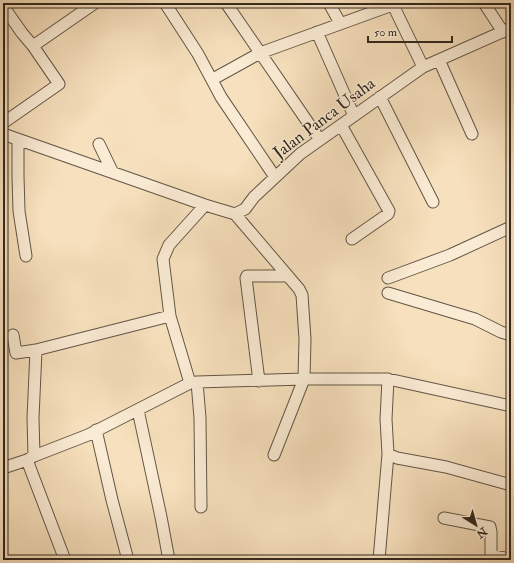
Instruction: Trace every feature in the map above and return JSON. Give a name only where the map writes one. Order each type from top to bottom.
[{"type":"street","points":[[33,46],[95,3]]},
{"type":"street","points":[[166,3],[213,79],[221,96],[275,177]]},
{"type":"street","points":[[226,3],[320,140]]},
{"type":"street","points":[[329,3],[340,23]]},
{"type":"street","points":[[484,3],[507,30]]},
{"type":"street","points":[[213,79],[260,53],[394,4],[423,67]]},
{"type":"street","points":[[3,6],[59,84],[3,123]]},
{"type":"street","name":"Jalan Panca Usaha","points":[[235,214],[244,209],[300,154],[423,67],[507,30]]},
{"type":"street","points":[[317,32],[354,116]]},
{"type":"street","points":[[439,60],[472,134]]},
{"type":"street","points":[[380,97],[433,202]]},
{"type":"street","points":[[341,125],[389,210],[388,214],[352,239]]},
{"type":"street","points":[[3,134],[112,171],[205,205],[235,214],[288,276],[302,295],[305,339],[304,379],[274,455]]},
{"type":"street","points":[[18,140],[19,211],[26,256]]},
{"type":"street","points":[[99,144],[112,171]]},
{"type":"street","points":[[202,507],[200,418],[194,383],[170,316],[163,259],[169,244],[205,205]]},
{"type":"street","points":[[388,278],[450,255],[511,227]]},
{"type":"street","points":[[259,381],[246,278],[247,276],[288,276]]},
{"type":"street","points":[[388,293],[475,319],[511,335]]},
{"type":"street","points":[[14,335],[16,354],[170,316]]},
{"type":"street","points":[[36,350],[31,458],[65,560]]},
{"type":"street","points":[[3,468],[31,458],[96,430],[194,383],[304,379],[388,379],[511,406]]},
{"type":"street","points":[[379,560],[388,454],[386,419],[388,379]]},
{"type":"street","points":[[138,410],[169,560]]},
{"type":"street","points":[[96,430],[128,560]]},
{"type":"street","points":[[388,454],[397,458],[446,467],[511,485]]},
{"type":"street","points":[[444,518],[490,527],[492,556],[511,559]]}]
